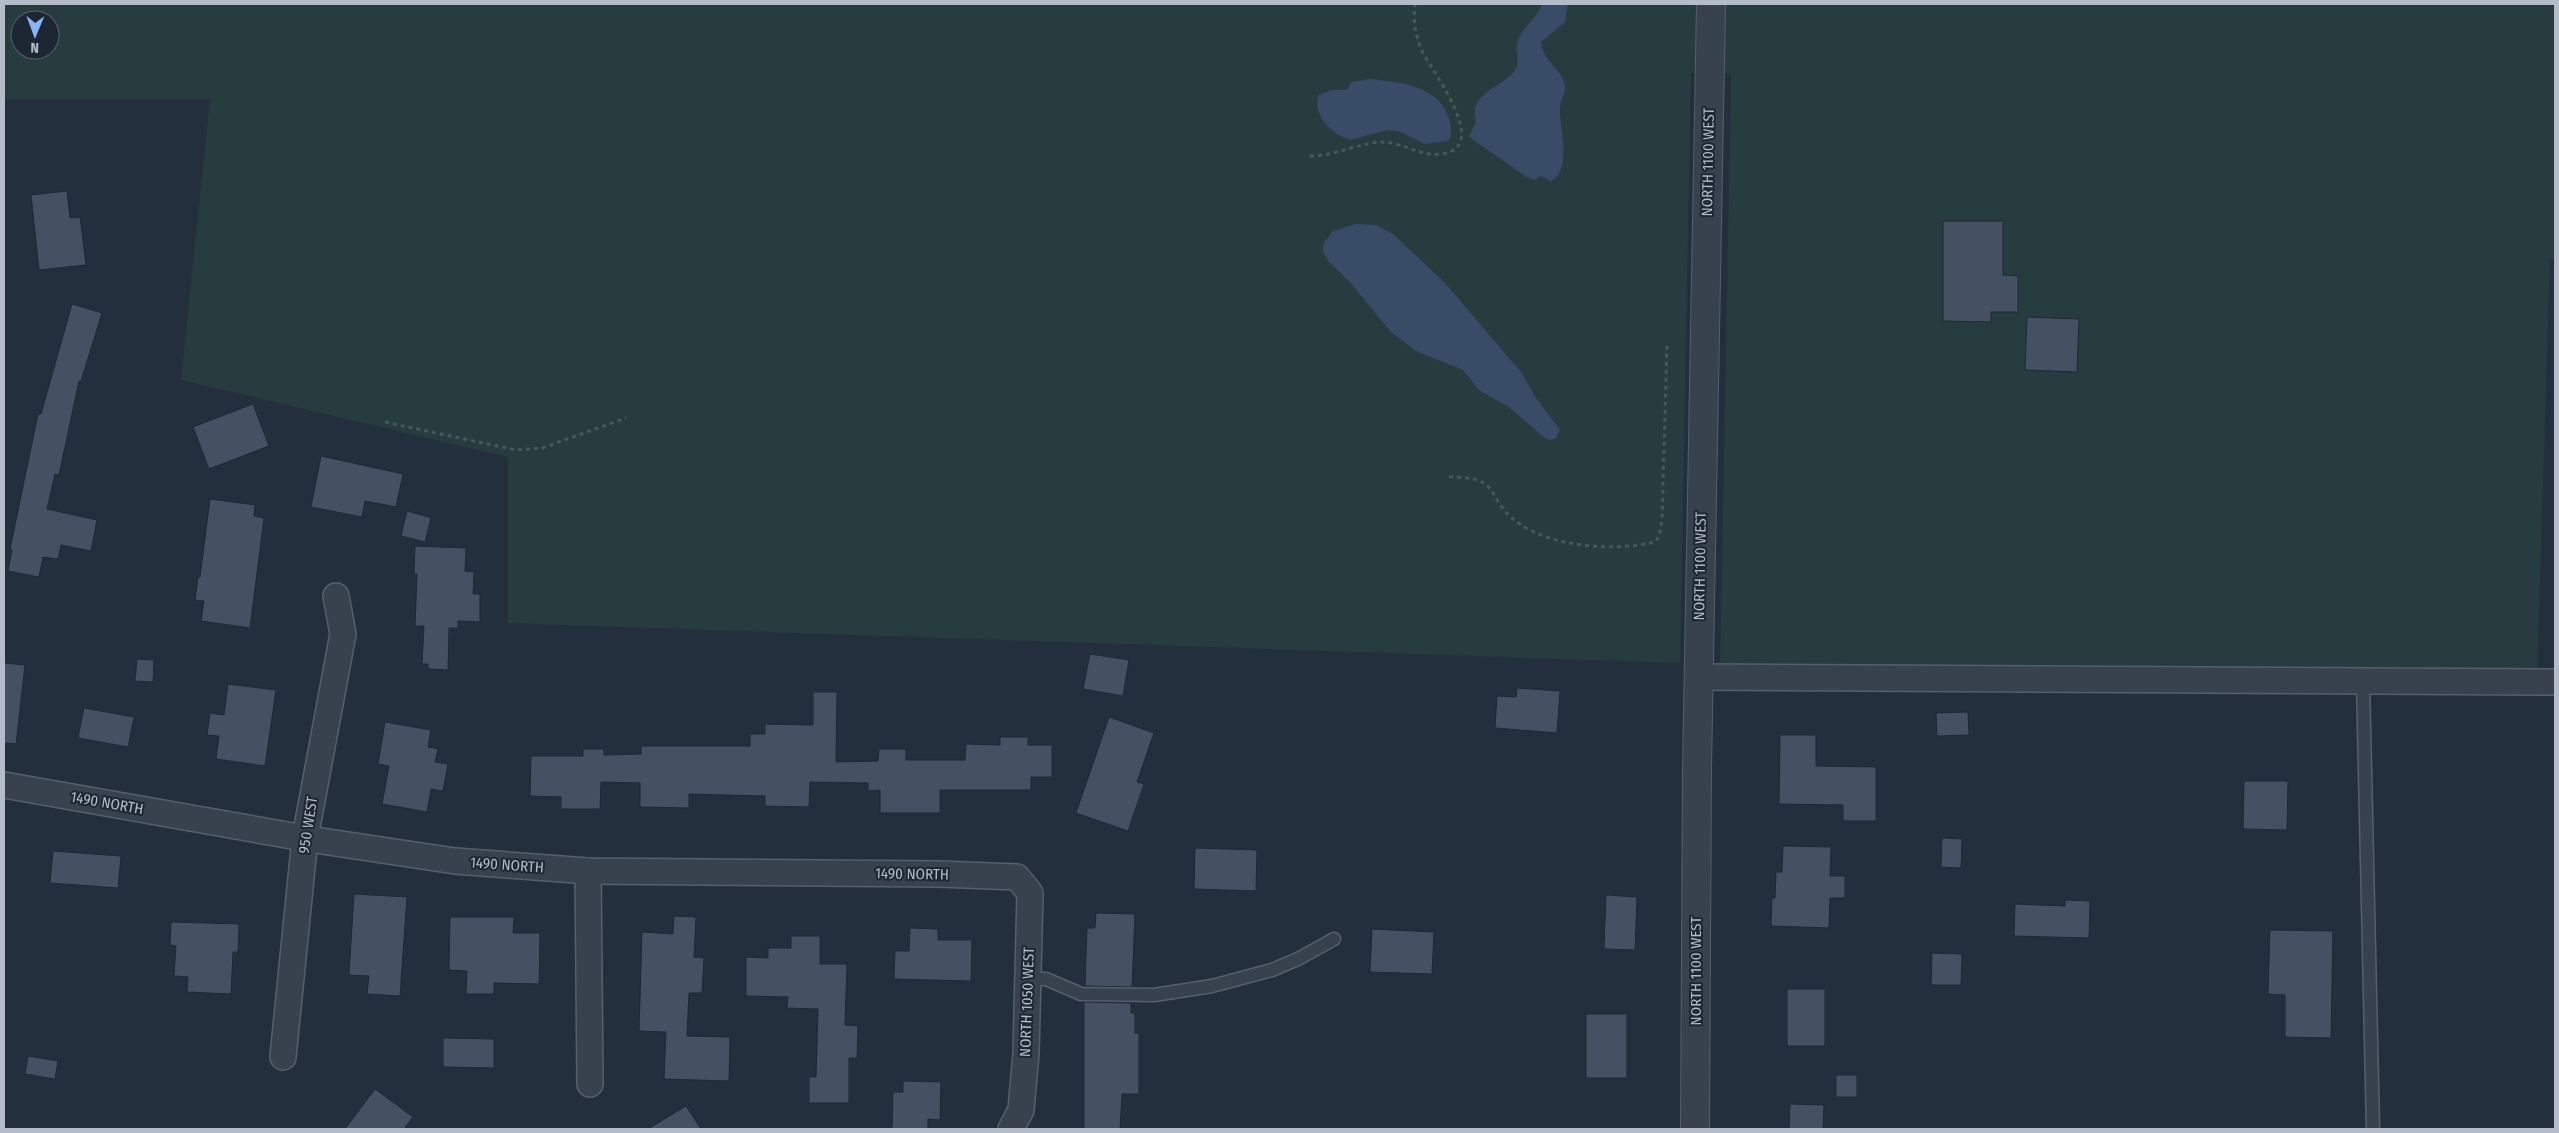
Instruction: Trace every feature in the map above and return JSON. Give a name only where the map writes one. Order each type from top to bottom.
[{"type":"street","name":"NORTH 1100 WEST","points":[[1695,1129],[1698,677],[1711,4]]},
{"type":"street","name":"950 WEST","points":[[283,1057],[305,838],[343,634],[336,596]]},
{"type":"street","points":[[1698,677],[2555,682]]},
{"type":"street","name":"1490 NORTH","points":[[4,785],[305,838],[455,861],[588,871],[939,874],[1017,877]]},
{"type":"street","points":[[588,871],[590,1084]]},
{"type":"street","name":"NORTH 1050 WEST","points":[[1011,1129],[1021,1110],[1026,1053],[1028,979],[1030,893],[1017,877]]},
{"type":"lane","points":[[2363,680],[2372,1129]]},
{"type":"lane","points":[[1028,979],[1046,979],[1081,994],[1154,995],[1212,986],[1272,970],[1298,959],[1334,939]]},
{"type":"path","points":[[1310,156],[1332,154],[1380,142],[1441,154],[1452,150],[1459,143],[1461,127],[1457,111],[1417,39],[1414,18],[1415,4]]},
{"type":"path","points":[[1448,477],[1470,477],[1481,480],[1518,522],[1529,529],[1560,540],[1577,544],[1610,546],[1654,542],[1659,537],[1662,520],[1667,344]]},
{"type":"path","points":[[385,422],[516,450],[542,448],[626,418]]},
{"type":"green space","points":[[4,4],[2555,4],[2555,259],[2550,259],[2537,681],[1720,667],[1731,74],[1691,73],[1680,663],[508,623],[508,457],[181,380],[210,99],[4,99]]},
{"type":"water","points":[[1542,4],[1568,4],[1565,22],[1541,42],[1544,53],[1562,77],[1565,86],[1560,108],[1563,148],[1562,167],[1558,175],[1551,181],[1540,176],[1534,180],[1528,178],[1469,137],[1476,122],[1475,112],[1477,104],[1481,97],[1510,76],[1517,67],[1517,43]]},
{"type":"water","points":[[1370,79],[1417,87],[1437,99],[1449,119],[1451,133],[1448,141],[1425,144],[1401,132],[1387,130],[1351,140],[1337,134],[1321,117],[1317,102],[1319,95],[1332,90],[1347,90],[1351,82]]},
{"type":"water","points":[[1356,224],[1376,225],[1393,234],[1445,283],[1521,372],[1536,398],[1560,430],[1556,438],[1550,440],[1545,438],[1509,407],[1480,391],[1463,370],[1416,351],[1390,331],[1350,282],[1329,262],[1323,252],[1324,243],[1333,231]]},
{"type":"building","points":[[67,191],[70,218],[80,217],[86,265],[39,270],[31,195]]},
{"type":"building","points":[[1943,221],[2003,221],[2003,275],[2018,276],[2018,312],[1991,312],[1991,322],[1943,321]]},
{"type":"building","points":[[72,304],[102,313],[81,381],[79,381],[59,475],[55,474],[47,509],[97,520],[91,551],[61,545],[58,559],[43,557],[39,577],[8,571],[12,550],[10,549],[38,414],[41,414]]},
{"type":"building","points":[[2027,317],[2079,319],[2077,372],[2025,370]]},
{"type":"building","points":[[253,404],[269,446],[209,469],[193,427]]},
{"type":"building","points":[[321,456],[403,474],[396,507],[365,501],[362,517],[311,507]]},
{"type":"building","points":[[210,499],[255,505],[254,516],[264,518],[250,628],[201,621],[204,601],[195,600],[198,577],[200,577]]},
{"type":"building","points":[[407,511],[431,518],[425,542],[401,536]]},
{"type":"building","points":[[415,546],[466,548],[465,571],[474,572],[473,594],[480,594],[480,622],[458,621],[458,628],[449,628],[448,670],[428,669],[428,664],[422,664],[424,626],[415,626],[417,574],[414,574]]},
{"type":"building","points":[[1090,654],[1129,660],[1123,696],[1083,689]]},
{"type":"building","points":[[137,659],[154,660],[153,682],[135,681]]},
{"type":"building","points":[[4,663],[25,665],[16,744],[4,743]]},
{"type":"building","points":[[228,684],[276,690],[265,766],[216,759],[219,736],[207,735],[210,713],[224,715]]},
{"type":"building","points":[[1517,688],[1560,691],[1557,733],[1495,728],[1497,696],[1516,697]]},
{"type":"building","points":[[813,692],[837,692],[836,762],[878,761],[879,749],[906,749],[906,760],[965,760],[966,744],[1000,745],[1000,737],[1028,737],[1028,745],[1052,745],[1052,777],[1031,777],[1031,790],[940,790],[940,813],[880,813],[880,790],[868,791],[868,783],[810,782],[809,807],[765,806],[765,796],[689,794],[689,808],[640,807],[640,783],[601,782],[600,809],[561,809],[561,797],[530,796],[531,756],[583,756],[583,749],[604,749],[604,755],[641,754],[641,746],[750,746],[750,734],[765,734],[765,724],[813,725]]},
{"type":"building","points":[[84,708],[134,717],[128,747],[78,738]]},
{"type":"building","points":[[1968,712],[1969,735],[1937,736],[1936,713]]},
{"type":"building","points":[[1109,717],[1154,733],[1137,782],[1144,784],[1128,831],[1076,813]]},
{"type":"building","points":[[385,722],[431,730],[428,747],[438,749],[435,762],[448,764],[443,791],[431,789],[427,812],[382,804],[389,766],[378,764]]},
{"type":"building","points":[[1780,735],[1816,735],[1816,766],[1876,767],[1876,821],[1843,821],[1843,805],[1779,804]]},
{"type":"building","points":[[2244,781],[2288,781],[2287,830],[2243,829]]},
{"type":"building","points":[[1942,838],[1962,839],[1961,868],[1941,867]]},
{"type":"building","points":[[1783,846],[1831,847],[1830,876],[1845,876],[1845,898],[1830,898],[1829,928],[1771,926],[1772,898],[1775,898],[1776,872],[1782,872]]},
{"type":"building","points":[[1195,848],[1257,850],[1256,891],[1194,889]]},
{"type":"building","points":[[53,851],[121,856],[118,888],[50,883]]},
{"type":"building","points":[[354,894],[407,897],[400,996],[367,994],[369,976],[349,975]]},
{"type":"building","points":[[1606,895],[1637,897],[1635,950],[1604,949]]},
{"type":"building","points":[[2065,900],[2090,901],[2089,938],[2014,936],[2015,904],[2065,906]]},
{"type":"building","points":[[1096,913],[1135,914],[1132,987],[1085,986],[1087,928],[1095,928]]},
{"type":"building","points":[[674,916],[696,917],[694,957],[704,958],[702,993],[689,993],[687,1036],[730,1037],[729,1081],[664,1079],[666,1032],[639,1031],[642,932],[673,934]]},
{"type":"building","points":[[450,917],[514,917],[513,933],[540,933],[539,984],[494,983],[494,994],[466,994],[467,971],[449,970]]},
{"type":"building","points":[[171,922],[239,924],[238,952],[233,952],[231,994],[187,992],[188,977],[174,976],[176,946],[170,945]]},
{"type":"building","points":[[910,928],[938,929],[938,940],[972,940],[971,981],[894,979],[895,951],[909,951]]},
{"type":"building","points":[[1372,929],[1434,932],[1432,974],[1370,972]]},
{"type":"building","points":[[2270,930],[2333,931],[2331,1038],[2285,1037],[2285,995],[2268,994]]},
{"type":"building","points":[[791,936],[820,936],[820,964],[847,964],[845,1025],[858,1026],[857,1058],[849,1058],[849,1103],[809,1103],[809,1077],[816,1077],[818,1009],[787,1008],[788,997],[746,996],[746,957],[768,958],[768,948],[791,948]]},
{"type":"building","points":[[1932,953],[1962,954],[1961,985],[1931,985]]},
{"type":"building","points":[[1787,989],[1825,989],[1825,1046],[1787,1046]]},
{"type":"building","points":[[1084,1002],[1131,1003],[1131,1013],[1135,1013],[1135,1033],[1139,1033],[1139,1094],[1122,1094],[1120,1129],[1084,1129]]},
{"type":"building","points":[[1586,1014],[1627,1014],[1627,1078],[1586,1078]]},
{"type":"building","points":[[443,1038],[494,1039],[494,1068],[443,1067]]},
{"type":"building","points":[[28,1056],[58,1061],[55,1079],[25,1074]]},
{"type":"building","points":[[1836,1075],[1857,1075],[1857,1097],[1836,1097]]},
{"type":"building","points":[[903,1081],[941,1082],[940,1120],[928,1119],[928,1129],[892,1129],[893,1092],[903,1092]]},
{"type":"building","points":[[375,1089],[413,1117],[404,1129],[345,1129]]},
{"type":"building","points":[[1790,1104],[1824,1105],[1823,1129],[1789,1129]]},
{"type":"building","points":[[686,1106],[701,1129],[648,1129]]}]
